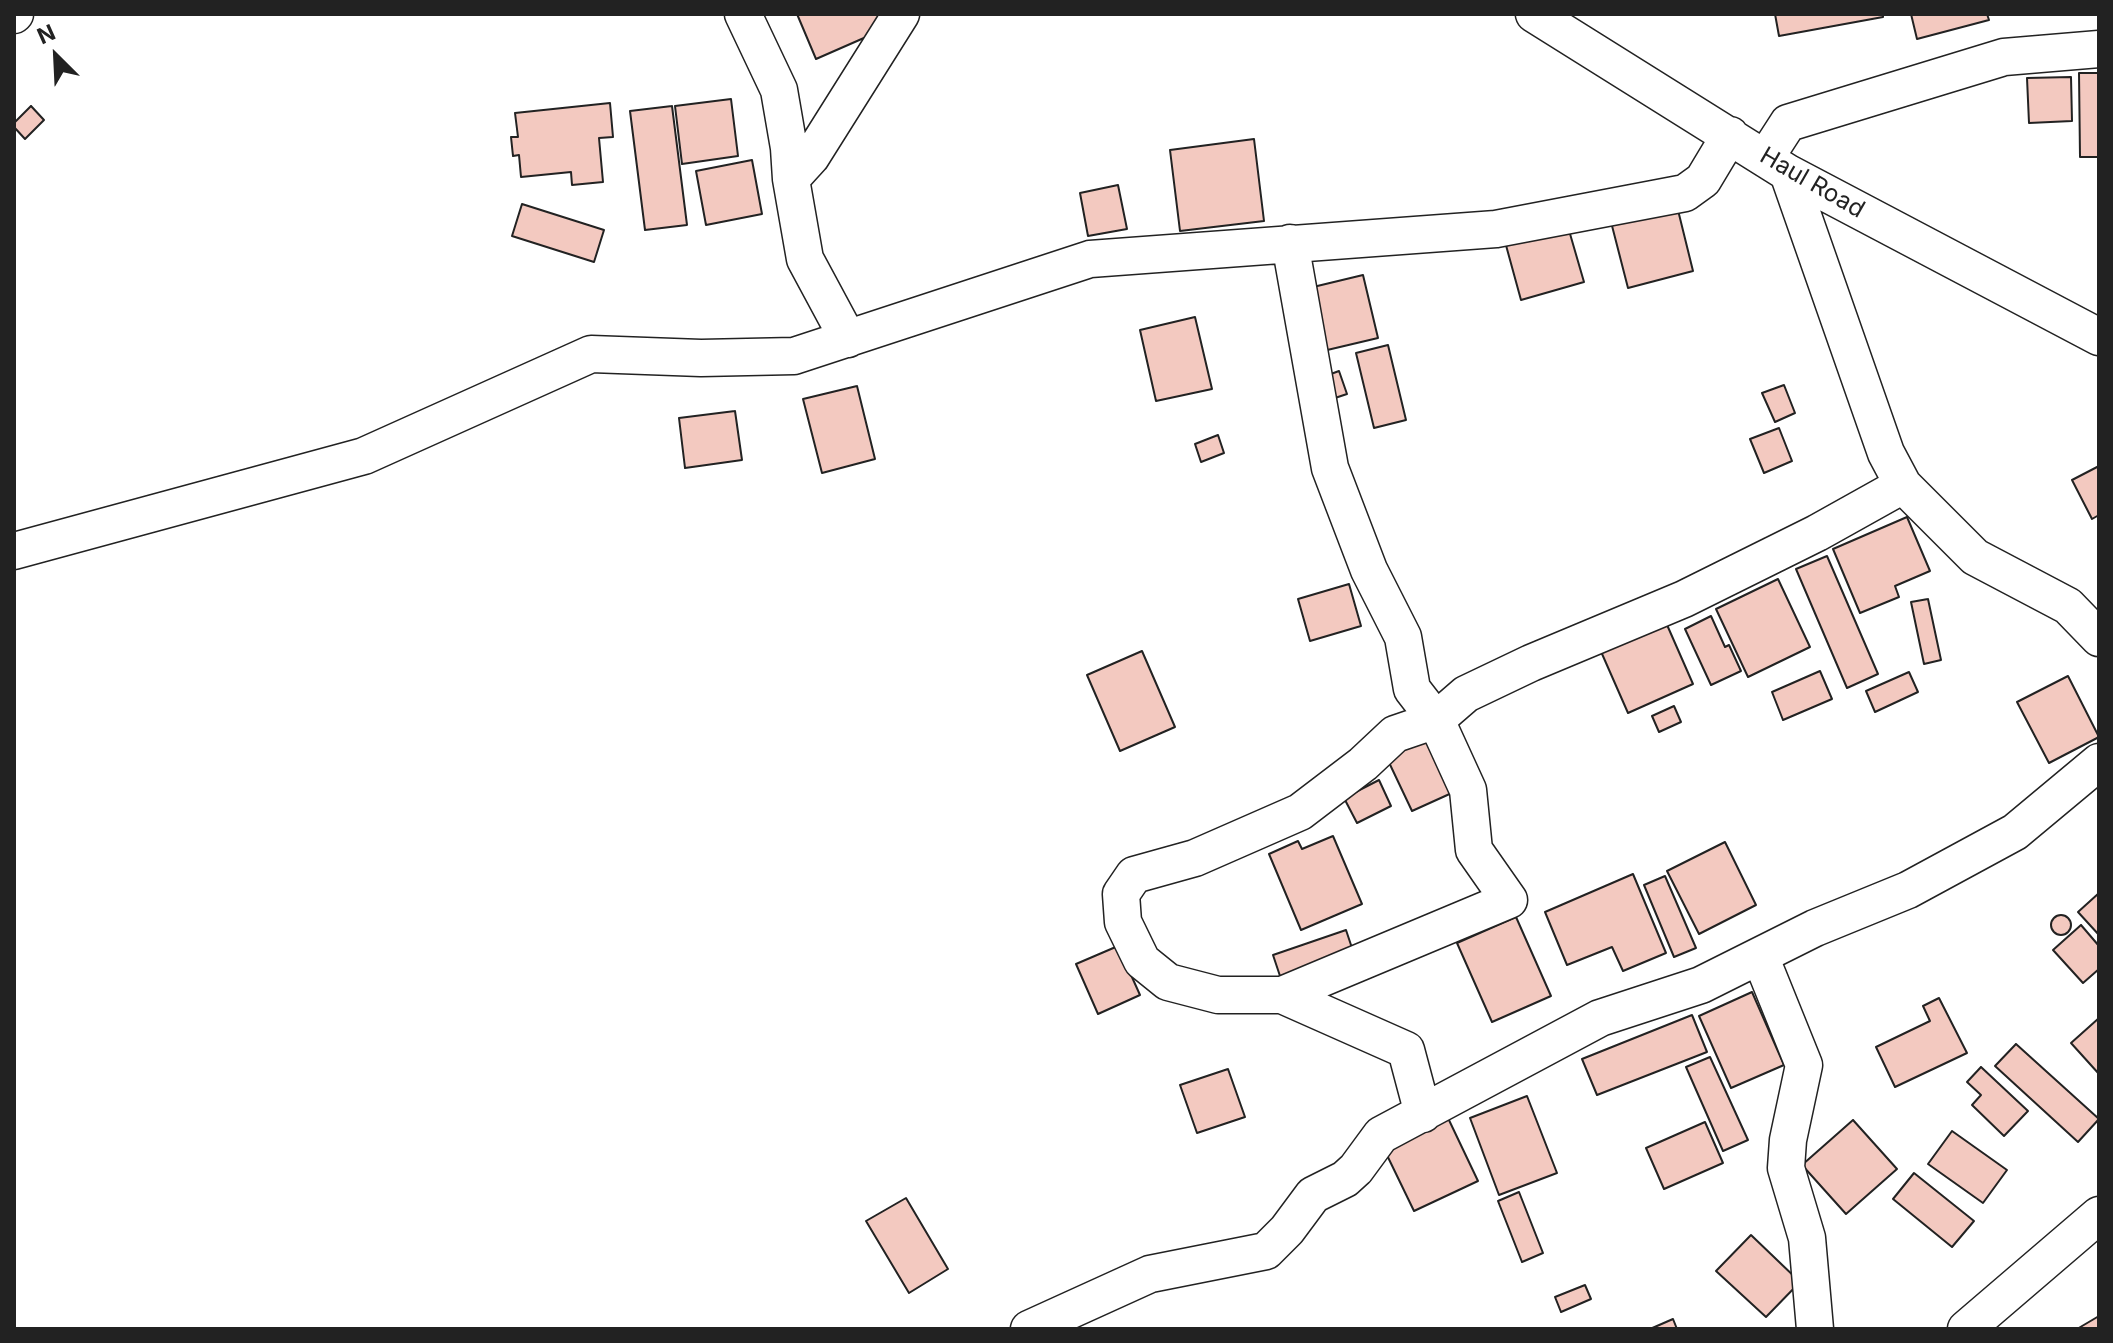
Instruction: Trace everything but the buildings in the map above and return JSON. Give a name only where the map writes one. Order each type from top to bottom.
[{"type":"street","points":[[743,14],[779,90],[805,259],[848,339]]},
{"type":"street","points":[[791,179],[811,157],[901,14]]},
{"type":"street","name":"Haul Road","points":[[1549,17],[1777,165],[2099,337]]},
{"type":"street","points":[[2099,49],[2004,57],[1788,123],[1777,165],[1886,453],[1903,485],[1975,557],[2068,606],[2099,638]]},
{"type":"street","points":[[14,551],[364,456],[591,354],[701,358],[794,356],[1090,259],[1496,229],[1685,193],[1703,180],[1730,135]]},
{"type":"street","points":[[1290,243],[1330,468],[1369,570],[1403,637],[1412,689],[1436,720],[1468,790],[1474,850],[1509,900],[1282,995],[1218,995],[1168,982],[1142,961],[1123,922],[1121,894],[1134,875],[1195,858],[1300,812],[1363,764],[1395,734],[1436,720],[1466,694],[1531,663],[1684,599],[1817,533],[1903,485]]},
{"type":"street","points":[[1029,1329],[1150,1274],[1266,1251],[1287,1230],[1313,1195],[1345,1179],[1356,1169],[1381,1135],[1600,1018],[1701,985],[1815,928],[1908,890],[2015,832],[2099,762]]},
{"type":"street","points":[[1760,956],[1804,1065],[1788,1140],[1786,1168],[1807,1238],[1815,1329]]},
{"type":"street","points":[[1282,995],[1406,1050],[1423,1114]]},
{"type":"street","points":[[1965,1329],[2099,1215]]}]
